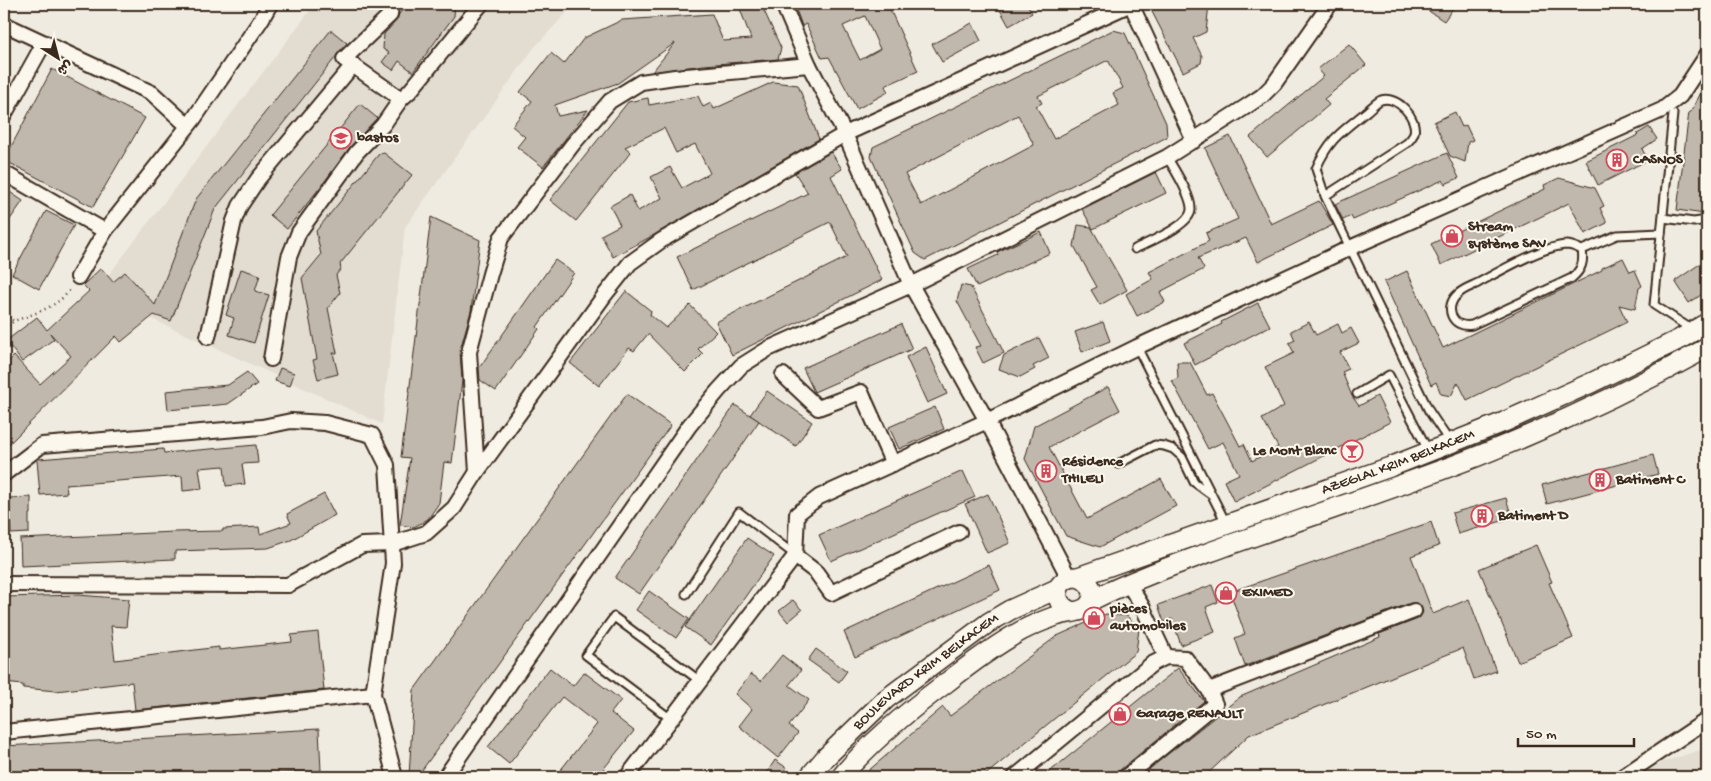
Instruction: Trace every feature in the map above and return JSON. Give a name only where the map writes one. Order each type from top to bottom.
[{"type":"main road","name":"AZEGLAL KRIM BELKACEM","points":[[1068,581],[1450,444],[1593,382],[1700,327]]},
{"type":"main road","points":[[1092,600],[1093,594],[1088,582],[1068,581],[1058,599],[1065,609],[1079,612],[1092,600],[1128,583],[1427,475],[1496,448],[1579,413],[1659,375],[1707,348]]},
{"type":"main road","name":"BOULEVARD KRIM BELKACEM","points":[[809,777],[826,757],[886,699],[932,664],[1010,610],[1068,581]]},
{"type":"main road","points":[[841,777],[901,717],[991,649],[1023,630],[1070,611]]},
{"type":"street","points":[[78,278],[106,231],[188,126],[270,4]]},
{"type":"street","points":[[391,4],[390,15],[344,59],[401,99]]},
{"type":"street","points":[[271,358],[289,257],[299,232],[357,152],[383,125],[401,99],[410,91],[481,4]]},
{"type":"street","points":[[783,4],[809,65],[846,134],[910,285],[987,421],[1068,581]]},
{"type":"street","points":[[4,584],[288,585],[362,545],[392,544],[426,533],[454,508],[477,472],[630,263],[662,240],[846,134],[1131,4],[1194,141]]},
{"type":"street","points":[[445,777],[689,426],[741,366],[768,349],[910,285],[1194,141],[1256,100],[1274,84],[1330,4]]},
{"type":"street","points":[[4,24],[152,93],[188,126]]},
{"type":"street","points":[[4,115],[44,43]]},
{"type":"street","points":[[627,777],[795,556],[796,514],[818,497],[987,421],[1137,347],[1350,248],[1662,110],[1683,91],[1707,55]]},
{"type":"street","points":[[208,337],[234,221],[240,206],[258,179],[353,65]]},
{"type":"street","points":[[477,472],[469,352],[490,274],[501,238],[572,144],[610,100],[641,82],[675,77],[809,65]]},
{"type":"street","points":[[4,173],[106,231]]},
{"type":"street","points":[[783,374],[818,408],[861,392],[893,464]]},
{"type":"street","points":[[4,474],[42,444],[262,427],[291,421],[325,423],[372,435],[387,465],[393,563],[373,694],[395,777]]},
{"type":"street","points":[[795,556],[816,572],[831,593],[959,532]]},
{"type":"street","points":[[1128,583],[1166,657]]},
{"type":"street","points":[[1208,690],[1414,611]]},
{"type":"street","points":[[1015,777],[1152,664],[1166,657],[1185,658],[1208,690],[1215,704],[1126,777]]},
{"type":"street","points":[[4,732],[373,694]]},
{"type":"street","points":[[1622,777],[1707,720]]},
{"type":"lane","points":[[1326,196],[1408,143],[1414,133],[1413,122],[1405,109],[1393,100],[1381,100],[1336,135],[1324,152],[1316,169],[1326,196],[1350,248],[1429,411],[1450,444]]},
{"type":"lane","points":[[1674,114],[1654,306],[1700,327]]},
{"type":"lane","points":[[1135,249],[1188,219],[1191,210],[1188,198],[1167,156]]},
{"type":"lane","points":[[1663,218],[1694,222],[1707,220]]},
{"type":"lane","points":[[1582,250],[1583,260],[1580,271],[1572,278],[1472,325],[1464,326],[1457,324],[1450,314],[1451,304],[1457,294],[1511,266],[1552,248],[1569,245],[1582,250],[1617,235],[1661,233]]},
{"type":"lane","points":[[1137,347],[1226,524]]},
{"type":"lane","points":[[1357,394],[1388,375],[1429,452]]},
{"type":"lane","points":[[1118,464],[1155,445],[1164,446],[1182,457],[1194,482],[1212,495]]},
{"type":"lane","points":[[686,594],[739,512],[795,556]]},
{"type":"lane","points":[[671,719],[586,654],[614,617],[700,681]]},
{"type":"path","points":[[4,328],[14,320],[39,312],[55,302],[68,292],[78,278]]},
{"type":"path","points":[[4,314],[14,320]]},
{"type":"shaded area","name":"bastos","points":[[315,4],[575,4],[534,48],[405,227],[382,424],[95,293]]},
{"type":"shaded area","points":[[1707,748],[1707,777],[1639,777],[1663,762]]},
{"type":"building","points":[[407,4],[455,4],[454,16],[413,72],[399,61],[393,70],[382,62],[389,53],[383,49],[384,34],[396,21]]},
{"type":"building","points":[[761,4],[781,48],[778,59],[704,65],[652,72],[675,43],[618,83],[555,105],[558,116],[588,110],[543,167],[517,147],[525,137],[512,126],[532,101],[520,92],[551,53],[564,64],[584,38],[622,20],[712,14],[723,41],[751,39],[739,6]]},
{"type":"building","points":[[794,4],[891,4],[888,5],[918,71],[885,86],[888,92],[857,109],[829,57],[822,58],[806,24],[802,26]],"holes":[[[865,16],[880,49],[860,60],[843,26]]]},
{"type":"building","points":[[1007,4],[1027,4],[1032,13],[1009,26],[999,8]]},
{"type":"building","points":[[1148,4],[1209,4],[1206,32],[1193,38],[1202,56],[1201,63],[1183,72]]},
{"type":"building","points":[[1418,4],[1456,4],[1444,21]]},
{"type":"building","points":[[972,23],[981,41],[942,62],[932,44]]},
{"type":"building","points":[[331,30],[347,43],[215,209],[171,321],[154,315],[121,342],[116,336],[4,449],[4,366],[14,356],[40,384],[71,356],[50,333],[54,339],[22,362],[6,341],[37,317],[47,330],[89,291],[83,285],[101,268],[113,282],[125,272],[155,305],[196,199]]},
{"type":"building","points":[[1113,30],[1125,33],[1166,123],[1167,137],[925,260],[915,253],[871,157],[873,147]],"holes":[[[1108,60],[1123,88],[1113,93],[1119,105],[1054,139],[1036,106],[1042,103],[1038,96]],[[1018,115],[1034,145],[921,205],[905,174]]]},
{"type":"building","points":[[1349,44],[1366,65],[1324,99],[1329,105],[1267,157],[1250,137],[1324,76],[1318,69]]},
{"type":"building","points":[[52,69],[145,118],[93,207],[4,160]]},
{"type":"building","points":[[1707,81],[1707,188],[1704,214],[1677,210],[1689,112],[1691,112]]},
{"type":"building","points":[[773,82],[798,85],[819,139],[613,257],[601,235],[620,225],[610,206],[630,195],[638,211],[662,198],[651,177],[670,167],[682,188],[710,173],[695,144],[676,153],[664,128],[625,147],[631,152],[576,221],[550,200],[628,102],[648,98],[649,105],[698,96],[703,107],[711,103],[714,109]]},
{"type":"building","points":[[360,104],[377,118],[350,147],[287,229],[270,215]]},
{"type":"building","points":[[1455,112],[1462,127],[1466,125],[1473,140],[1468,142],[1465,162],[1450,156],[1434,122]]},
{"type":"building","name":"CASNOS","points":[[1649,127],[1657,139],[1642,149],[1648,160],[1598,185],[1586,161],[1638,135]]},
{"type":"building","points":[[1230,136],[1271,224],[1319,201],[1333,225],[1258,262],[1246,238],[1198,258],[1204,269],[1160,292],[1165,302],[1137,316],[1126,294],[1153,279],[1149,272],[1209,241],[1206,233],[1238,219],[1205,148]]},
{"type":"building","points":[[831,152],[842,169],[831,176],[882,280],[732,355],[716,322],[847,257],[830,222],[693,290],[677,257],[808,193],[795,173]]},
{"type":"building","points":[[384,153],[412,175],[340,264],[341,269],[336,275],[340,293],[328,308],[337,353],[333,353],[338,374],[318,379],[313,360],[317,359],[302,278],[321,255],[316,231],[379,154]]},
{"type":"building","points":[[1447,153],[1459,178],[1445,184],[1443,180],[1353,220],[1351,216],[1343,220],[1335,204]]},
{"type":"building","points":[[1156,172],[1166,193],[1093,229],[1082,209]]},
{"type":"building","points":[[1559,178],[1595,188],[1604,206],[1600,208],[1607,223],[1585,234],[1569,203],[1441,265],[1431,244],[1545,189],[1544,185]]},
{"type":"building","points":[[4,188],[23,201],[4,228]]},
{"type":"building","points":[[46,211],[74,225],[39,289],[12,274]]},
{"type":"building","points":[[431,217],[480,240],[471,311],[460,350],[462,381],[452,463],[444,462],[439,503],[428,519],[414,527],[400,525],[410,458],[401,457]]},
{"type":"building","points":[[1078,225],[1091,227],[1127,290],[1100,305],[1091,290],[1097,287],[1074,246]]},
{"type":"building","points":[[1041,232],[1050,253],[977,287],[968,269],[998,255],[997,252]]},
{"type":"building","points":[[1623,258],[1630,272],[1635,270],[1642,286],[1639,288],[1635,309],[1619,305],[1627,322],[1467,400],[1458,382],[1451,396],[1441,394],[1436,382],[1431,385],[1384,282],[1407,271],[1443,348]]},
{"type":"building","points":[[1707,259],[1707,291],[1689,303],[1675,281]]},
{"type":"building","points":[[555,260],[574,273],[537,327],[539,329],[496,391],[480,380],[479,368]]},
{"type":"building","points":[[241,269],[260,275],[255,291],[269,295],[254,343],[229,335],[234,318],[226,315]]},
{"type":"building","points":[[961,285],[971,287],[1004,353],[983,363],[975,347],[981,346],[957,301]]},
{"type":"building","points":[[626,291],[651,311],[650,315],[666,328],[690,305],[716,332],[698,349],[703,354],[685,372],[648,334],[634,351],[629,348],[599,386],[570,363]]},
{"type":"building","points":[[1258,303],[1270,326],[1195,365],[1184,343]]},
{"type":"building","points":[[1103,322],[1110,341],[1082,352],[1075,332]]},
{"type":"building","points":[[1309,322],[1316,335],[1338,324],[1342,333],[1351,328],[1359,343],[1340,352],[1349,369],[1342,372],[1352,396],[1359,406],[1377,396],[1390,422],[1234,502],[1224,481],[1239,474],[1223,442],[1208,449],[1172,381],[1178,378],[1177,362],[1190,362],[1207,395],[1212,393],[1240,446],[1244,444],[1252,461],[1278,447],[1262,419],[1284,406],[1265,367],[1294,353],[1289,343],[1295,340],[1291,331]]},
{"type":"building","points":[[901,324],[912,349],[814,392],[803,368]]},
{"type":"building","points":[[1039,338],[1049,358],[1033,366],[1035,369],[1020,377],[999,369],[1004,355]]},
{"type":"building","points":[[926,347],[947,394],[927,403],[906,357]]},
{"type":"building","points":[[280,368],[294,373],[290,386],[275,381]]},
{"type":"building","points":[[247,372],[257,384],[228,404],[168,410],[166,391],[228,385]]},
{"type":"building","name":"Résidence THILELI","points":[[1108,387],[1120,410],[1049,447],[1087,519],[1161,479],[1176,506],[1100,547],[1066,536],[1025,459],[1034,426]]},
{"type":"building","points":[[767,391],[812,422],[796,446],[750,415]]},
{"type":"building","points":[[627,394],[671,425],[417,777],[409,777],[414,690]]},
{"type":"building","points":[[735,405],[759,421],[639,594],[615,578]]},
{"type":"building","points":[[935,407],[944,429],[899,449],[889,427]]},
{"type":"building","points":[[256,445],[258,463],[242,464],[245,484],[226,486],[224,466],[199,468],[202,489],[183,491],[182,476],[66,485],[67,493],[40,495],[38,459],[163,449],[164,453]]},
{"type":"building","name":"Batiment C","points":[[1653,455],[1658,474],[1547,504],[1542,485]]},
{"type":"building","points":[[963,471],[975,497],[831,561],[819,535]]},
{"type":"building","points":[[324,494],[335,515],[291,540],[268,548],[175,551],[175,559],[21,566],[20,539],[223,531],[223,529],[259,527],[260,534],[291,523],[287,514]]},
{"type":"building","points":[[988,494],[1010,543],[987,553],[965,504]]},
{"type":"building","points":[[31,497],[29,533],[11,534],[9,498]]},
{"type":"building","name":"Batiment D","points":[[1506,498],[1512,518],[1458,534],[1452,513]]},
{"type":"building","points":[[1431,522],[1439,546],[1411,556],[1433,614],[1469,599],[1496,671],[1474,679],[1463,648],[1249,735],[1204,777],[1156,777],[1149,769],[1240,697],[1380,637],[1379,634],[1418,619],[1423,612],[1419,604],[1411,603],[1245,666],[1235,638],[1245,634],[1230,592]]},
{"type":"building","points":[[747,538],[774,556],[711,645],[685,627]]},
{"type":"building","points":[[1536,545],[1552,582],[1549,583],[1573,638],[1518,662],[1479,569]]},
{"type":"building","points":[[989,565],[1000,590],[855,657],[844,632]]},
{"type":"building","points":[[1212,585],[1218,602],[1206,607],[1215,632],[1181,645],[1172,619],[1164,622],[1158,605]]},
{"type":"building","points":[[649,591],[689,619],[676,638],[636,610]]},
{"type":"building","points":[[78,595],[129,599],[126,627],[111,626],[115,660],[219,647],[219,650],[292,642],[291,635],[318,632],[324,690],[135,710],[132,682],[56,691],[23,688],[23,685],[4,683],[7,628],[4,628],[4,597]]},
{"type":"building","points":[[793,600],[802,610],[788,622],[779,611]]},
{"type":"building","points":[[1106,614],[1127,616],[1139,629],[1136,652],[983,777],[861,777],[943,707],[950,716],[1057,636]]},
{"type":"building","points":[[816,649],[847,671],[839,682],[808,660]]},
{"type":"building","points":[[782,655],[801,670],[789,685],[809,700],[789,726],[798,733],[778,758],[739,726],[752,709],[735,694],[751,674],[761,681]]},
{"type":"building","points":[[550,668],[573,686],[584,672],[621,700],[611,713],[634,731],[597,777],[555,777],[597,724],[562,697],[509,764],[488,747]]},
{"type":"building","points":[[1178,668],[1204,701],[1120,770],[1115,777],[1043,777]]},
{"type":"building","points":[[319,729],[321,771],[198,777],[4,777],[4,746]]},
{"type":"building","points":[[775,760],[787,768],[780,777],[764,777]]},
{"type":"place","name":"bastos","points":[[341,138]]},
{"type":"place","name":"CASNOS","points":[[1617,160]]},
{"type":"place","name":"Stream système SAV","points":[[1452,236]]},
{"type":"place","name":"Le Mont Blanc","points":[[1352,451]]},
{"type":"place","name":"Résidence THILELI","points":[[1046,471]]},
{"type":"place","name":"Batiment C","points":[[1600,480]]},
{"type":"place","name":"Batiment D","points":[[1482,516]]},
{"type":"place","name":"EXIMED","points":[[1226,593]]},
{"type":"place","name":"pièces automobiles","points":[[1094,618]]},
{"type":"place","name":"Garage RENAULT","points":[[1120,714]]}]
